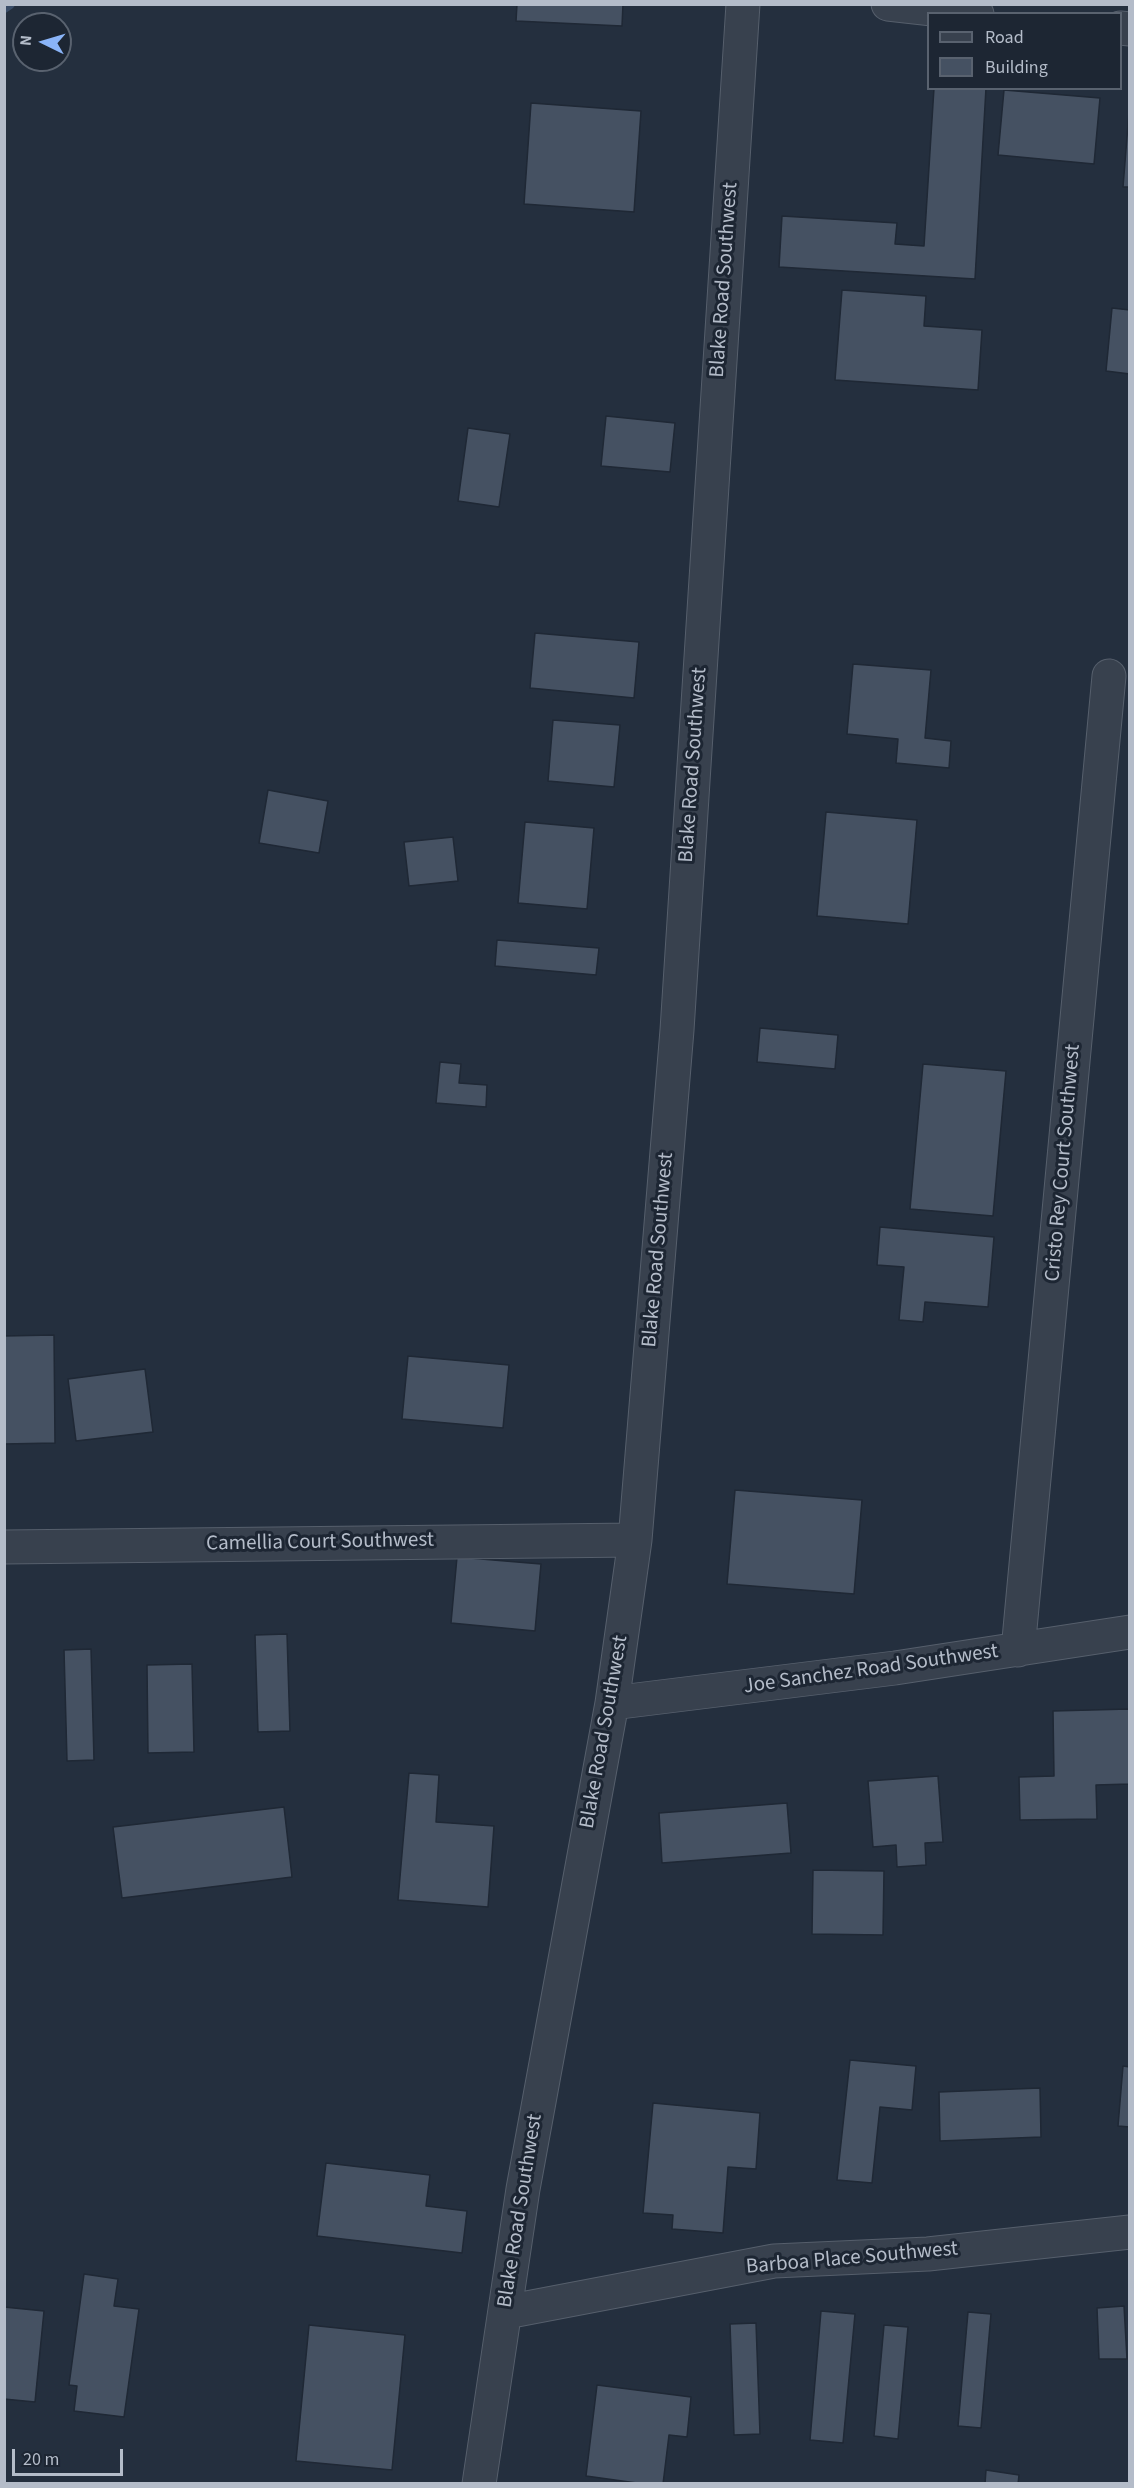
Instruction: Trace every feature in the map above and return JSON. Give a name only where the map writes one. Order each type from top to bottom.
[{"type":"street","name":"Blake Road Southwest","points":[[479,2484],[523,2189],[612,1703],[635,1540],[677,1030],[743,4]]},
{"type":"street","points":[[888,4],[959,12]]},
{"type":"street","name":"Cristo Rey Court Southwest","points":[[1018,1650],[1109,676]]},
{"type":"street","name":"Camellia Court Southwest","points":[[4,1547],[635,1540]]},
{"type":"street","name":"Joe Sanchez Road Southwest","points":[[612,1703],[895,1668],[1130,1632]]},
{"type":"street","name":"Barboa Place Southwest","points":[[506,2312],[774,2261],[928,2254],[1130,2232]]},
{"type":"building","points":[[517,4],[623,4],[622,26],[516,21]]},
{"type":"building","points":[[934,90],[986,90],[975,279],[779,267],[782,216],[897,223],[895,244],[924,246]]},
{"type":"building","points":[[1004,90],[1100,98],[1094,164],[998,155]]},
{"type":"building","points":[[531,103],[641,111],[634,212],[524,204]]},
{"type":"building","points":[[1129,112],[1130,187],[1123,187]]},
{"type":"building","points":[[842,290],[926,296],[924,326],[982,330],[978,390],[835,380]]},
{"type":"building","points":[[1112,308],[1130,310],[1130,374],[1106,371]]},
{"type":"building","points":[[606,416],[675,423],[670,472],[601,466]]},
{"type":"building","points":[[468,428],[510,434],[499,507],[458,501]]},
{"type":"building","points":[[535,633],[639,642],[634,698],[530,688]]},
{"type":"building","points":[[853,664],[931,670],[925,738],[951,741],[949,768],[896,763],[898,739],[847,734]]},
{"type":"building","points":[[553,720],[620,725],[614,787],[548,781]]},
{"type":"building","points":[[268,790],[328,801],[319,853],[259,843]]},
{"type":"building","points":[[826,812],[917,820],[908,924],[817,916]]},
{"type":"building","points":[[525,822],[594,828],[587,909],[518,903]]},
{"type":"building","points":[[453,837],[458,881],[409,886],[404,842]]},
{"type":"building","points":[[497,940],[599,948],[596,975],[495,966]]},
{"type":"building","points":[[760,1028],[838,1035],[835,1069],[757,1062]]},
{"type":"building","points":[[440,1062],[461,1064],[459,1083],[487,1085],[486,1107],[436,1103]]},
{"type":"building","points":[[923,1064],[1006,1071],[993,1216],[910,1209]]},
{"type":"building","points":[[880,1227],[994,1237],[988,1307],[925,1302],[923,1322],[899,1320],[904,1267],[877,1265]]},
{"type":"building","points":[[54,1335],[55,1443],[4,1444],[4,1336]]},
{"type":"building","points":[[408,1356],[509,1365],[503,1428],[402,1419]]},
{"type":"building","points":[[145,1369],[153,1432],[76,1441],[68,1379]]},
{"type":"building","points":[[735,1490],[862,1500],[854,1594],[727,1584]]},
{"type":"building","points":[[457,1557],[541,1564],[535,1631],[451,1623]]},
{"type":"building","points":[[287,1634],[290,1731],[258,1732],[255,1635]]},
{"type":"building","points":[[91,1649],[94,1760],[67,1761],[64,1650]]},
{"type":"building","points":[[192,1664],[194,1752],[148,1753],[147,1665]]},
{"type":"building","points":[[1129,1709],[1130,1784],[1096,1785],[1097,1819],[1020,1820],[1019,1777],[1054,1776],[1053,1711]]},
{"type":"building","points":[[409,1773],[439,1775],[436,1822],[494,1826],[488,1907],[398,1900]]},
{"type":"building","points":[[938,1776],[943,1842],[925,1843],[926,1865],[897,1867],[896,1845],[873,1847],[868,1781]]},
{"type":"building","points":[[787,1803],[791,1853],[662,1863],[659,1813]]},
{"type":"building","points":[[284,1807],[292,1877],[122,1898],[113,1827]]},
{"type":"building","points":[[813,1870],[884,1871],[883,1935],[812,1934]]},
{"type":"building","points":[[850,2060],[916,2066],[912,2110],[880,2107],[872,2183],[837,2180]]},
{"type":"building","points":[[1123,2066],[1130,2067],[1130,2127],[1118,2126]]},
{"type":"building","points":[[1040,2088],[1041,2137],[940,2141],[939,2092]]},
{"type":"building","points":[[653,2103],[760,2113],[756,2169],[728,2167],[723,2233],[672,2229],[673,2215],[643,2213]]},
{"type":"building","points":[[326,2163],[430,2175],[426,2206],[467,2211],[462,2253],[317,2236]]},
{"type":"building","points":[[84,2274],[118,2279],[114,2306],[139,2309],[124,2417],[74,2411],[77,2386],[69,2385]]},
{"type":"building","points":[[1124,2306],[1127,2359],[1099,2359],[1097,2308]]},
{"type":"building","points":[[4,2307],[44,2311],[35,2402],[4,2399]]},
{"type":"building","points":[[821,2311],[855,2314],[843,2443],[810,2440]]},
{"type":"building","points":[[968,2312],[991,2314],[981,2428],[958,2426]]},
{"type":"building","points":[[756,2323],[760,2434],[734,2435],[730,2324]]},
{"type":"building","points":[[309,2325],[405,2335],[392,2470],[296,2461]]},
{"type":"building","points":[[884,2325],[908,2327],[898,2439],[874,2436]]},
{"type":"building","points":[[597,2385],[691,2397],[687,2437],[669,2435],[663,2484],[644,2484],[586,2476]]},
{"type":"building","points":[[986,2470],[1019,2475],[1018,2484],[985,2484]]},
{"type":"waterway","points":[[4,8],[10,4]]}]
